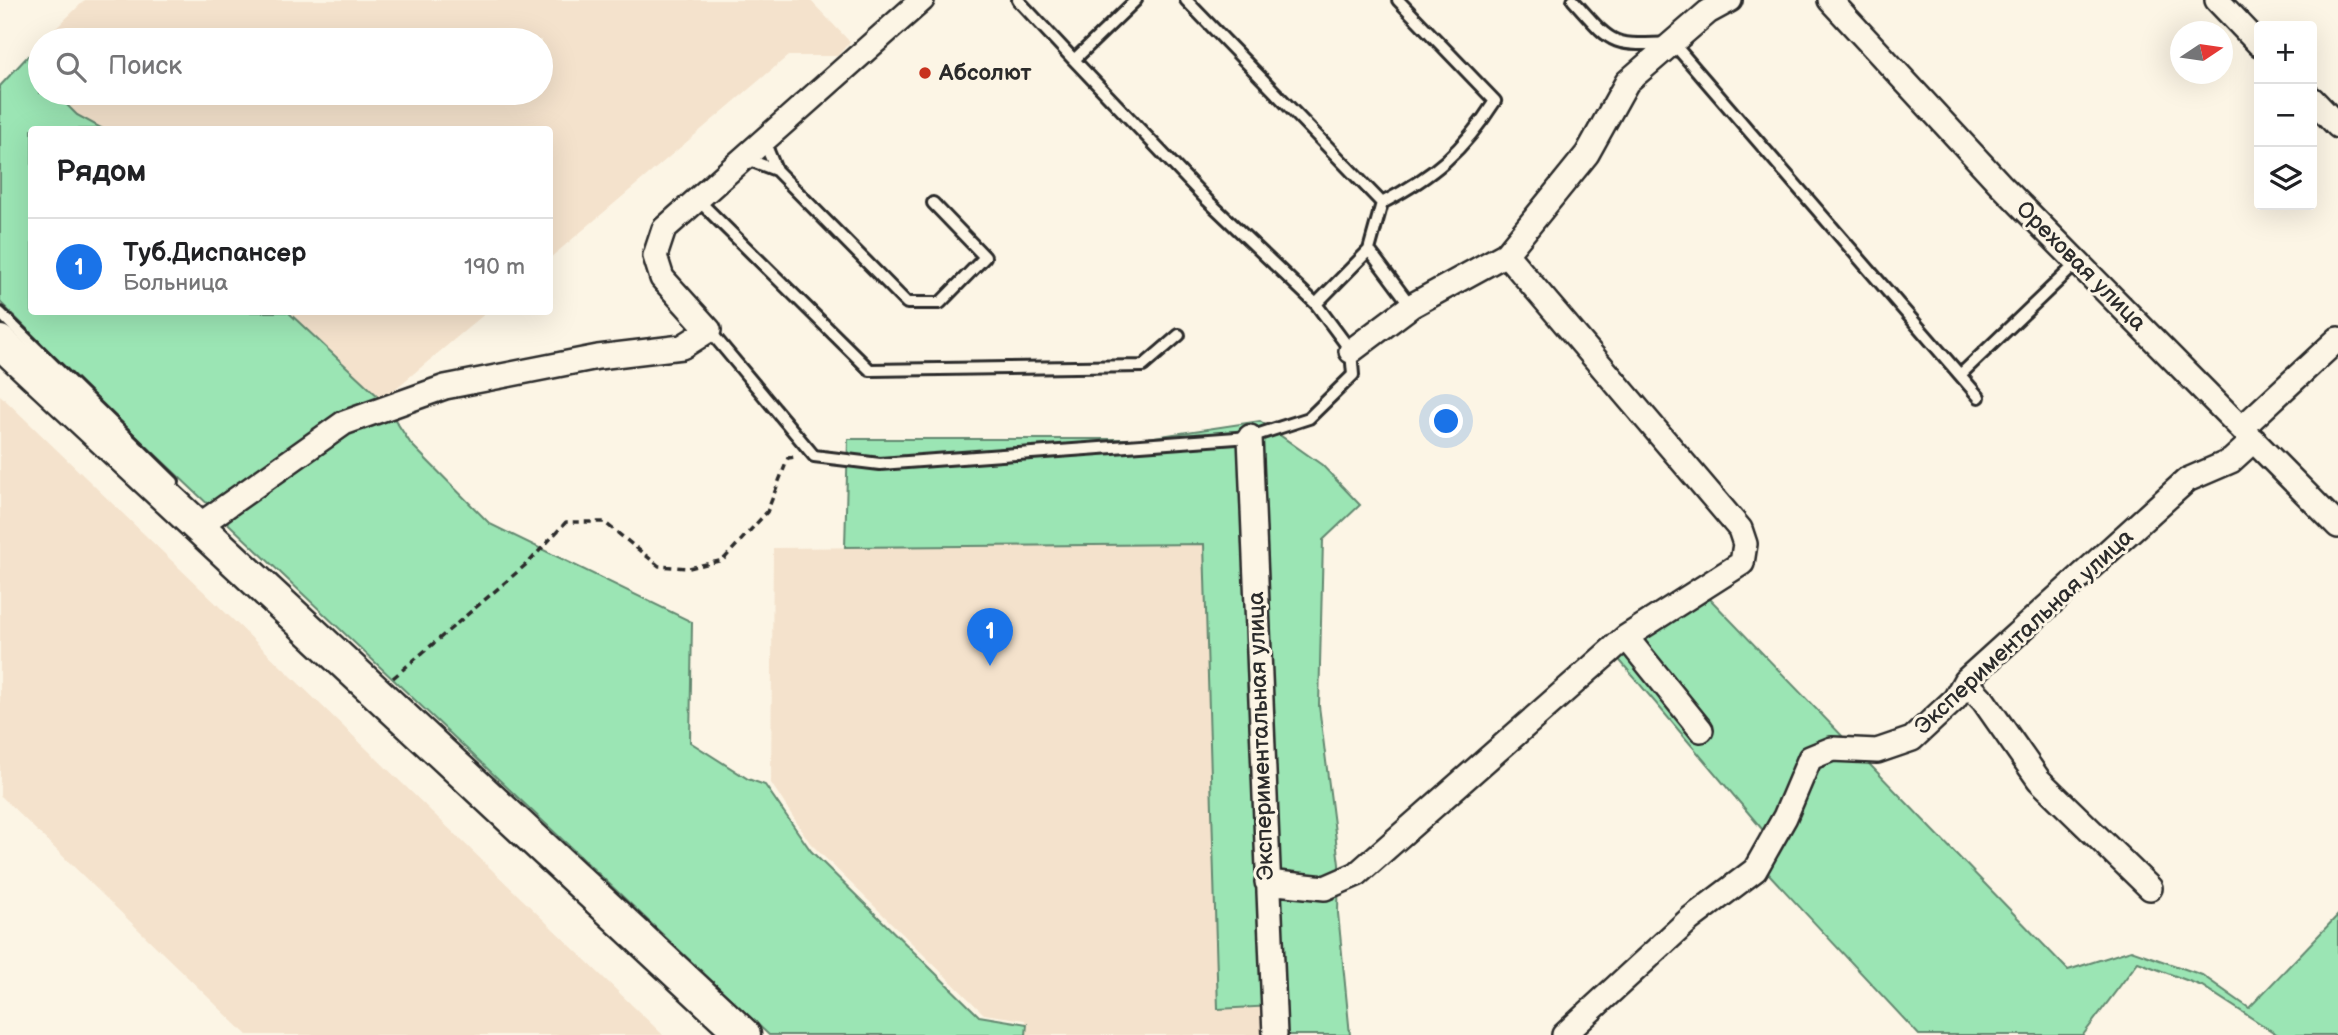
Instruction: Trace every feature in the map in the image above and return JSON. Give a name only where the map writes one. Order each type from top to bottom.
[{"type":"main road","points":[[0,342],[202,518],[376,694],[744,1035]]},
{"type":"street","points":[[1350,351],[1411,306],[1506,254],[1587,154],[1627,82],[1708,12],[1730,0]]},
{"type":"street","name":"Ореховая улица","points":[[1830,0],[2000,184],[2338,526]]},
{"type":"street","points":[[2217,0],[2254,39]]},
{"type":"street","points":[[202,518],[344,423],[445,387],[598,357],[682,347],[709,330],[662,278],[654,256],[664,229],[764,141],[911,3]]},
{"type":"street","points":[[2317,104],[2338,126]]},
{"type":"street","points":[[1267,882],[1325,887],[1357,874],[1626,637],[1742,563],[1745,544],[1740,529],[1506,254]]},
{"type":"street","name":"Экспериментальная улица","points":[[1564,1035],[1690,919],[1755,870],[1785,817],[1810,758],[1832,749],[1877,751],[1912,738],[1955,699],[1965,681],[2187,480],[2231,461],[2248,434],[2338,339]]},
{"type":"street","name":"Экспериментальная улица","points":[[1250,438],[1275,1035]]},
{"type":"street","points":[[1626,637],[1701,730]]},
{"type":"street","points":[[1965,681],[1983,700],[2039,780],[2150,888]]},
{"type":"lane","points":[[709,330],[814,456],[880,464],[1250,438],[1309,418],[1353,376],[1350,351],[1316,304],[1207,200],[1017,0]]},
{"type":"lane","points":[[1074,60],[1136,0]]},
{"type":"lane","points":[[1186,0],[1382,203]]},
{"type":"lane","points":[[1316,304],[1369,250],[1382,203],[1421,183],[1471,138],[1495,101],[1398,0]]},
{"type":"lane","points":[[1573,0],[1608,39],[1630,45],[1673,43],[1979,397]]},
{"type":"lane","points":[[764,141],[776,170],[906,303],[940,303],[985,257],[933,203]]},
{"type":"lane","points":[[744,158],[776,170]]},
{"type":"lane","points":[[698,200],[870,370],[1143,366],[1178,335]]},
{"type":"lane","points":[[1369,250],[1411,306]]},
{"type":"lane","points":[[1960,375],[2078,262]]},
{"type":"lane","points":[[0,313],[180,489]]},
{"type":"path","points":[[376,694],[529,562],[566,522],[604,522],[659,566],[689,568],[723,560],[767,512],[788,458],[814,456]]},
{"type":"shaded area","points":[[85,0],[810,0],[850,42],[837,56],[788,56],[553,255],[553,126],[97,126],[77,115],[67,105],[553,105],[553,28],[56,28]]},
{"type":"shaded area","points":[[291,315],[483,315],[382,400]]},
{"type":"shaded area","points":[[0,395],[663,1035],[247,1035],[0,795]]},
{"type":"shaded area","points":[[1204,544],[1218,1009],[1273,1006],[1275,1035],[1025,1035],[1025,1020],[984,1014],[810,843],[771,783],[773,548]]},
{"type":"green space","points":[[28,56],[28,105],[67,105],[77,115],[97,126],[28,126],[28,315],[291,315],[382,400],[411,444],[490,524],[692,622],[690,742],[748,779],[765,785],[811,851],[979,1016],[1027,1024],[1026,1035],[769,1035],[102,404],[0,302],[0,86]]},
{"type":"green space","points":[[1260,421],[1322,465],[1360,505],[1323,540],[1319,706],[1339,864],[1338,913],[1350,1035],[1275,1035],[1273,1006],[1218,1009],[1204,544],[845,547],[848,439],[1141,439]]},
{"type":"green space","points":[[1710,599],[2068,970],[2131,950],[2202,975],[2249,1008],[2338,915],[2338,1035],[2278,1035],[2202,986],[2138,962],[2083,1035],[1919,1035],[1768,873],[1762,829],[1616,656]]},
{"type":"place","name":"Абсолют","points":[[925,73]]},
{"type":"place","name":"Туб.Диспансер","points":[[990,666]]}]
